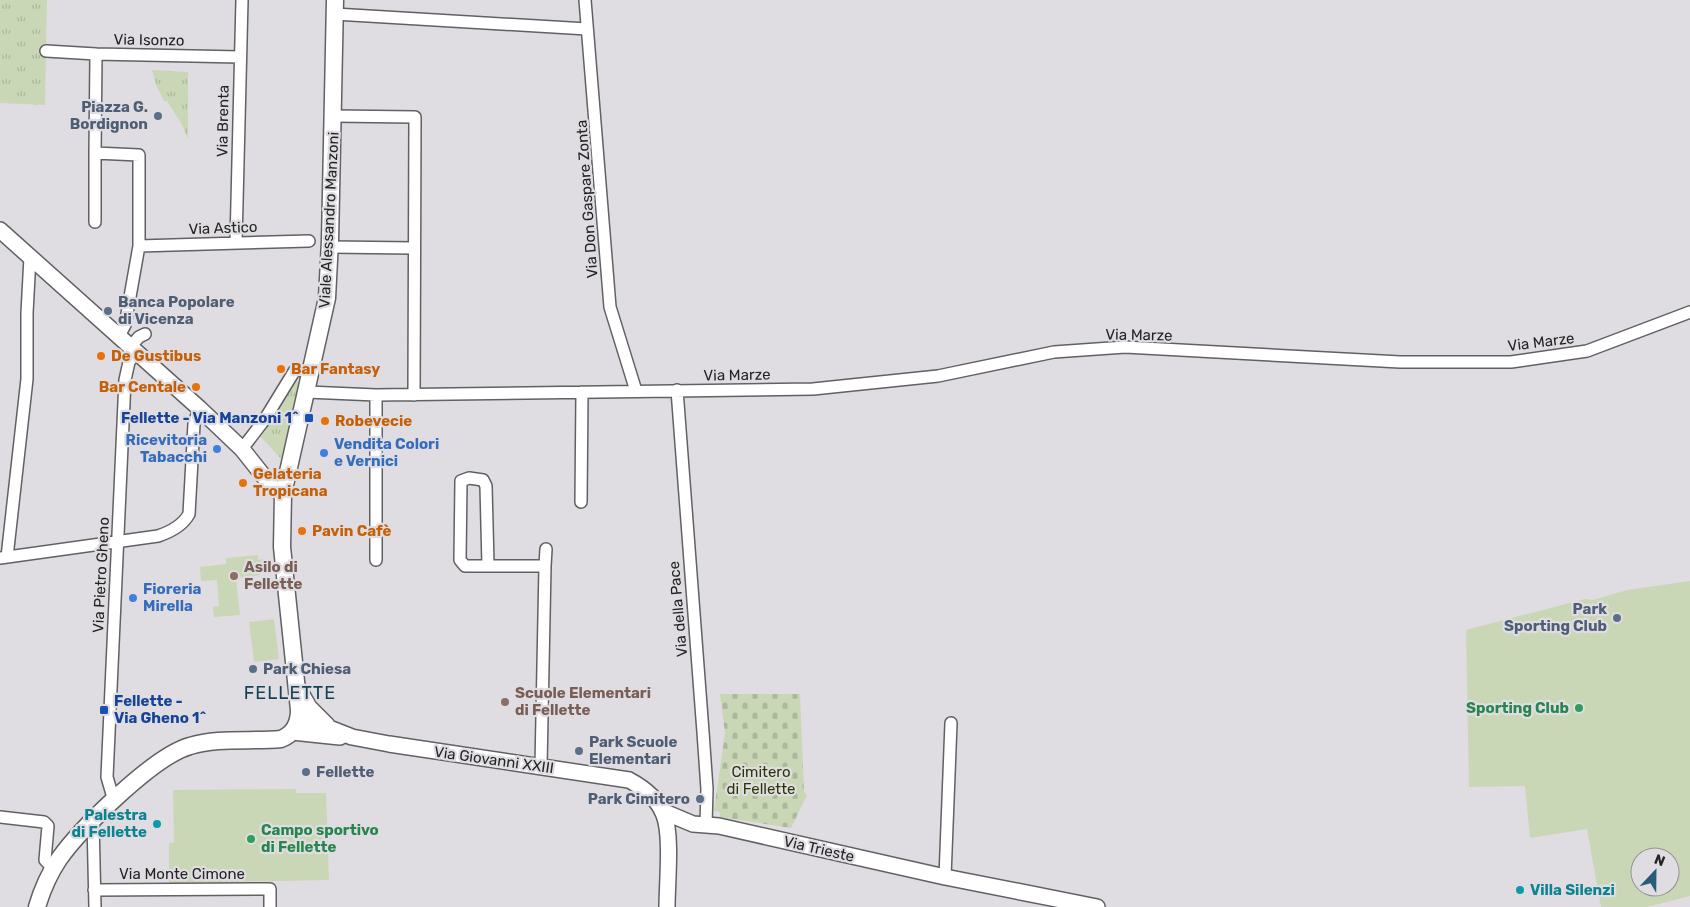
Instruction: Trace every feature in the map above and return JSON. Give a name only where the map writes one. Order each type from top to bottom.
[{"type":"main road","name":"Viale Alessandro Manzoni","points":[[283,494],[327,298],[330,247],[335,7]]},
{"type":"main road","name":"Via Giovanni XXIII","points":[[283,494],[282,547],[296,686],[295,726]]},
{"type":"main road","points":[[37,907],[53,868],[93,821],[157,762],[182,748],[208,742],[281,739],[295,726]]},
{"type":"street","name":"Via Brenta","points":[[236,242],[242,0]]},
{"type":"street","name":"Via Don Gaspare Zonta","points":[[585,0],[610,306],[636,392]]},
{"type":"street","points":[[335,7],[587,30]]},
{"type":"street","name":"Via Isonzo","points":[[46,51],[240,57]]},
{"type":"street","name":"Via Isonzo","points":[[95,222],[96,54]]},
{"type":"street","points":[[333,116],[415,117],[413,248],[414,395]]},
{"type":"street","points":[[95,153],[139,155],[139,246],[125,325],[128,346]]},
{"type":"street","points":[[0,230],[199,408],[242,449],[273,488],[283,494]]},
{"type":"street","name":"Via Astico","points":[[139,246],[309,241]]},
{"type":"street","points":[[330,247],[413,248]]},
{"type":"street","points":[[30,257],[26,379],[3,558],[158,536],[168,533],[186,520],[190,504],[194,424],[199,408]]},
{"type":"street","name":"Via Marze","points":[[307,392],[414,395],[813,389],[938,376],[1054,352],[1125,347],[1400,362],[1511,362],[1587,352],[1690,312]]},
{"type":"street","points":[[128,346],[138,337],[145,334]]},
{"type":"street","name":"Via Pietro Gheno","points":[[114,801],[108,777],[117,541],[125,380],[129,362],[128,346]]},
{"type":"street","points":[[242,449],[265,419],[294,370],[312,371]]},
{"type":"street","name":"Via della Pace","points":[[677,390],[707,789],[700,824]]},
{"type":"street","points":[[581,502],[582,392]]},
{"type":"street","points":[[376,395],[376,560]]},
{"type":"street","points":[[488,564],[486,486],[483,480],[469,478],[461,481],[460,560],[465,566],[488,564],[545,566]]},
{"type":"street","points":[[541,766],[546,549]]},
{"type":"street","name":"Via Giovanni XXIII","points":[[296,686],[309,707],[334,730]]},
{"type":"street","name":"Via Giovanni XXIII","points":[[295,726],[311,721],[352,737],[429,751],[621,777],[638,785],[651,796],[662,811]]},
{"type":"street","points":[[945,877],[951,723]]},
{"type":"street","points":[[295,726],[352,737]]},
{"type":"street","points":[[662,811],[667,833],[667,907]]},
{"type":"street","name":"Via Trieste","points":[[662,811],[700,824],[945,877],[1098,907]]},
{"type":"street","points":[[0,817],[44,822],[48,826],[45,860],[53,868]]},
{"type":"street","points":[[93,821],[95,907]]},
{"type":"street","points":[[667,833],[700,824]]},
{"type":"street","name":"Via Monte Cimone","points":[[94,890],[270,889],[270,907]]},
{"type":"green space","points":[[0,0],[47,0],[45,105],[0,103]]},
{"type":"green space","points":[[152,70],[188,72],[188,139],[181,123],[167,101],[164,101],[156,85]]},
{"type":"green space","points":[[296,381],[300,383],[283,461],[261,437]]},
{"type":"green space","points":[[258,555],[258,560],[264,559],[264,567],[259,567],[260,575],[236,578],[240,615],[214,617],[213,607],[219,606],[217,580],[201,581],[200,567],[226,564],[226,558]]},
{"type":"green space","name":"Sporting Club","points":[[1690,581],[1690,896],[1647,907],[1601,907],[1587,829],[1530,838],[1525,786],[1469,787],[1466,630],[1585,599],[1593,600],[1627,590]]},
{"type":"green space","points":[[274,619],[279,659],[254,662],[249,622]]},
{"type":"green space","name":"Cimitero di Fellette","points":[[720,694],[800,694],[804,792],[807,795],[791,828],[720,817],[720,812],[714,811],[725,733]]},
{"type":"green space","name":"Campo sportivo di Fellette","points":[[296,789],[296,793],[326,793],[329,880],[169,883],[169,843],[174,842],[173,790]]},
{"type":"place","name":"Piazza G. Bordignon","points":[[158,116]]},
{"type":"place","name":"Banca Popolare di Vicenza","points":[[108,311]]},
{"type":"place","name":"De Gustibus","points":[[101,356]]},
{"type":"place","name":"Bar Fantasy","points":[[281,369]]},
{"type":"place","name":"Bar Centale","points":[[196,387]]},
{"type":"place","name":"Fellette - Via Manzoni 1^","points":[[309,418]]},
{"type":"place","name":"Robevecie","points":[[325,421]]},
{"type":"place","name":"Ricevitoria Tabacchi","points":[[217,449]]},
{"type":"place","name":"Vendita Colori e Vernici","points":[[324,453]]},
{"type":"place","name":"Gelateria Tropicana","points":[[243,483]]},
{"type":"place","name":"Pavin Cafè","points":[[302,531]]},
{"type":"place","name":"Asilo di Fellette","points":[[234,576]]},
{"type":"place","name":"Fioreria Mirella","points":[[133,598]]},
{"type":"place","name":"Park Sporting Club","points":[[1617,618]]},
{"type":"place","name":"Park Chiesa","points":[[253,669]]},
{"type":"place","name":"Scuole Elementari di Fellette","points":[[505,702]]},
{"type":"place","name":"Sporting Club","points":[[1579,708]]},
{"type":"place","name":"Fellette - Via Gheno 1^","points":[[104,710]]},
{"type":"place","name":"Park Scuole Elementari","points":[[579,751]]},
{"type":"place","name":"Fellette","points":[[306,772]]},
{"type":"place","name":"Park Cimitero","points":[[700,799]]},
{"type":"place","name":"Palestra di Fellette","points":[[157,824]]},
{"type":"place","name":"Campo sportivo di Fellette","points":[[251,839]]},
{"type":"place","name":"Villa Silenzi","points":[[1520,890]]},
{"type":"district","name":"FELLETTE","points":[[290,693]]}]
